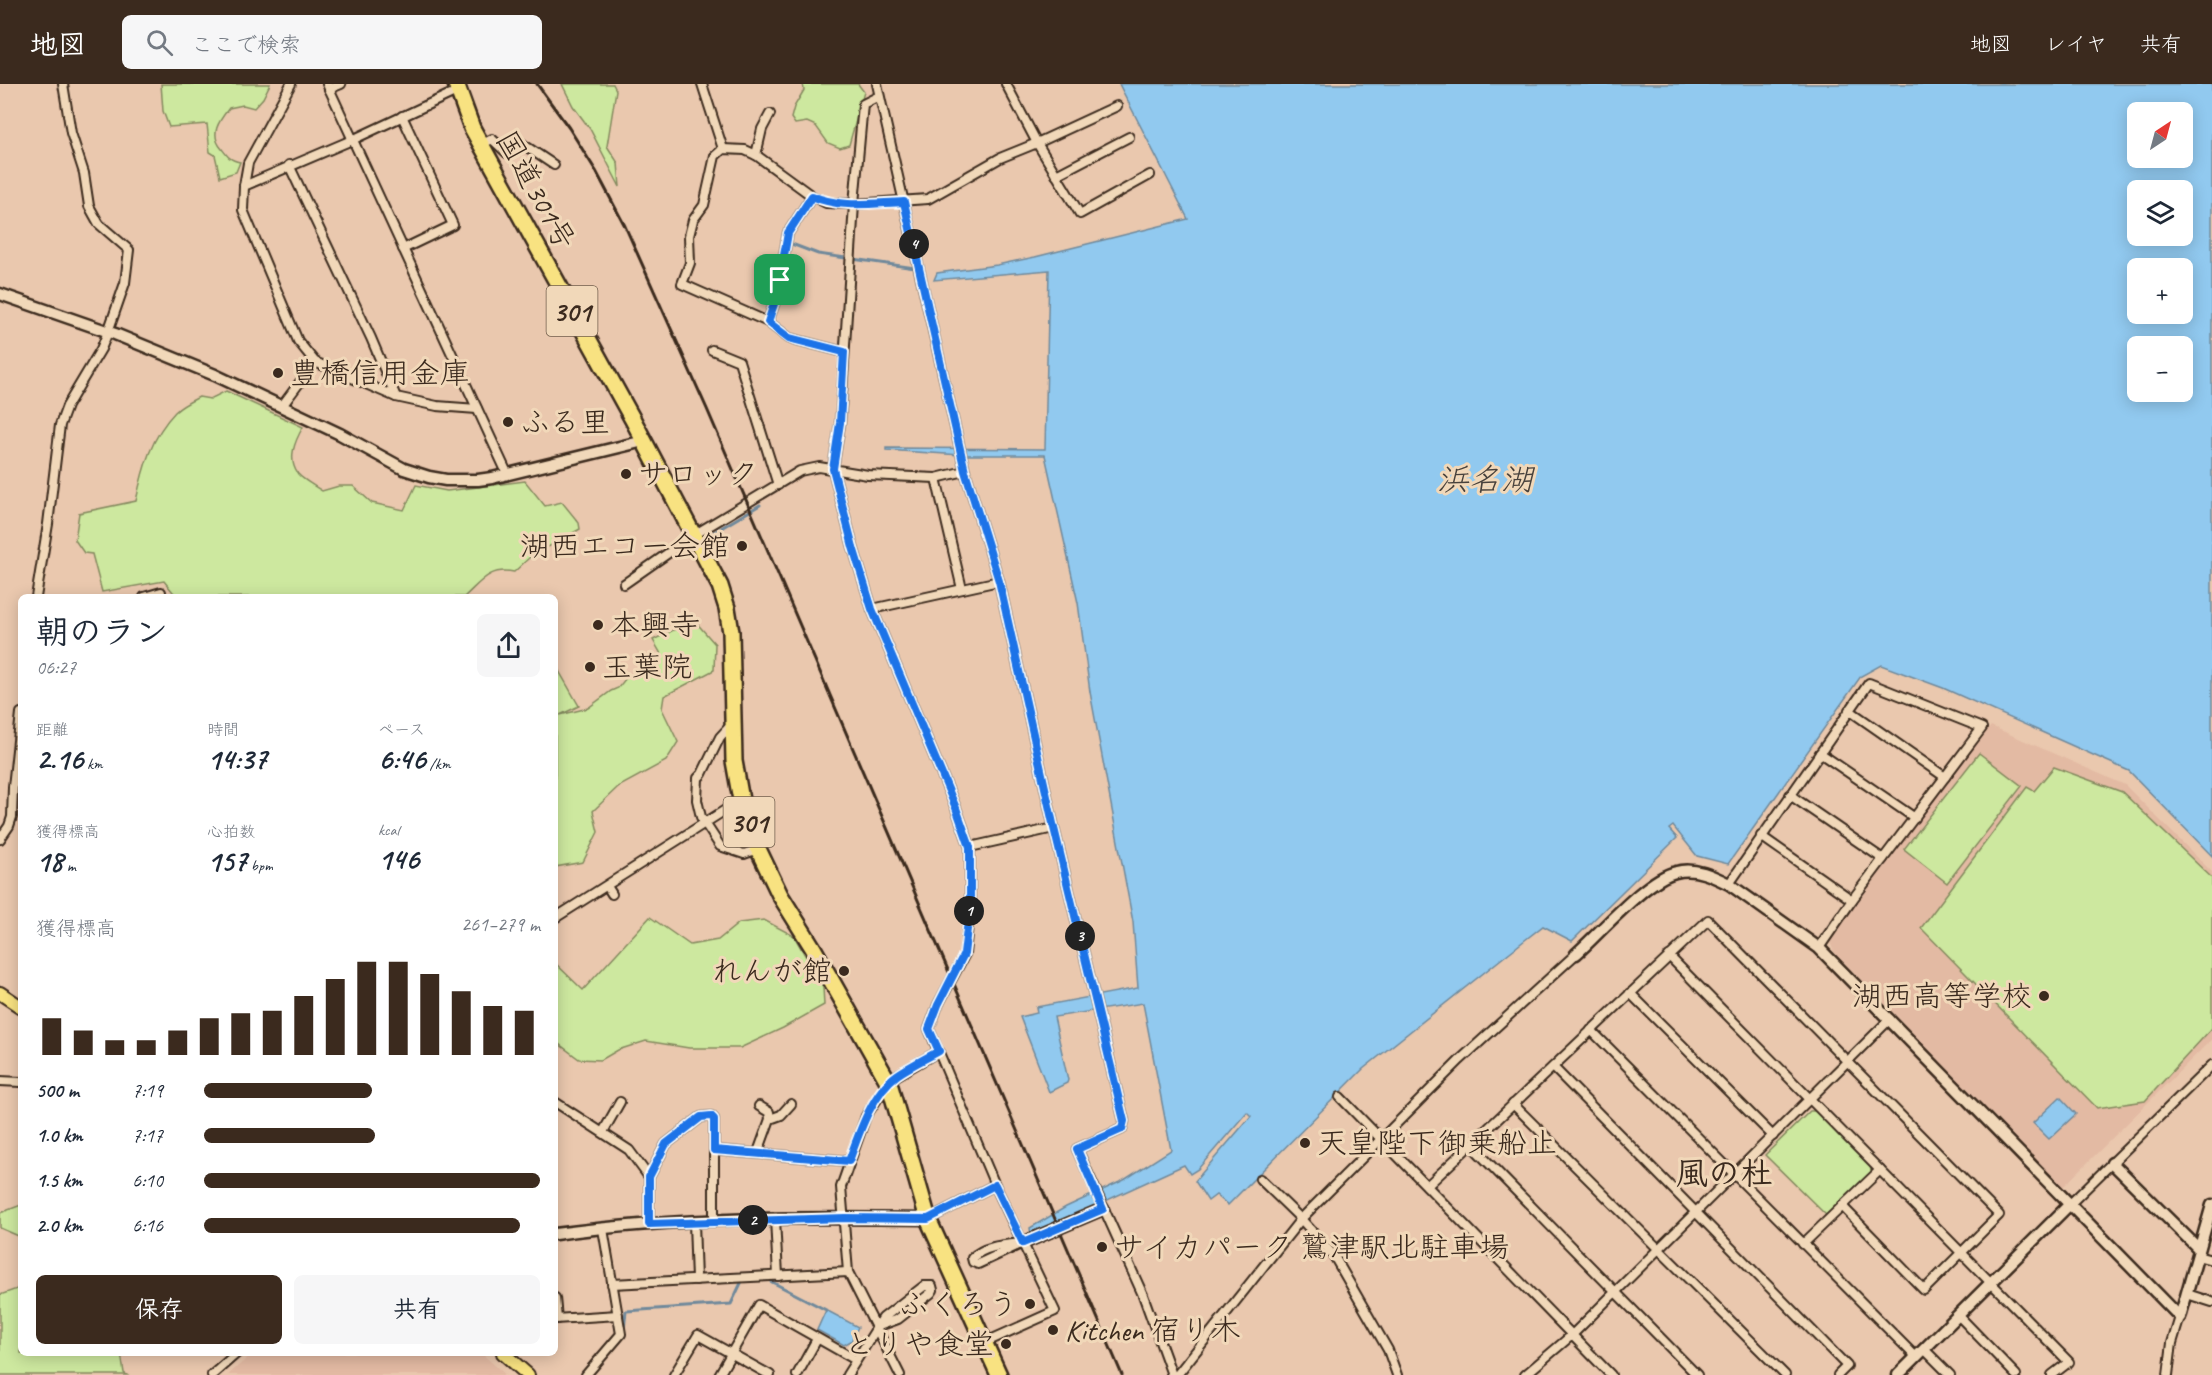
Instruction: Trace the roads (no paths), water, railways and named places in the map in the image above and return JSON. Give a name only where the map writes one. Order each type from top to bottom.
[{"type":"highway","name":"国道301号","points":[[456,87],[465,114],[481,145],[644,441],[720,586],[731,632],[734,761],[741,800],[758,849],[780,895],[813,948],[889,1083],[928,1219],[986,1342],[999,1375]]},
{"type":"main road","points":[[0,993],[18,1005]]},
{"type":"main road","points":[[506,1356],[528,1375]]},
{"type":"street","points":[[36,594],[60,425],[67,406],[101,349],[108,332],[125,283],[129,249],[99,224],[89,207],[84,172],[71,133],[63,84]]},
{"type":"street","points":[[291,84],[248,163],[243,210],[297,342],[315,362],[396,397],[437,406],[477,409]]},
{"type":"street","points":[[341,84],[328,87],[507,473]]},
{"type":"street","points":[[702,84],[723,149]]},
{"type":"street","points":[[877,84],[961,445],[965,471],[999,581],[1054,828],[1124,1121],[1122,1129],[1077,1149],[1143,1295],[1174,1375],[1301,1219],[1504,1017],[1642,892],[1660,878],[1688,870],[1713,876],[1729,884],[1819,948],[2181,1317]]},
{"type":"street","points":[[1006,84],[1037,143],[1080,214],[1150,175]]},
{"type":"street","points":[[244,186],[352,140],[456,87]]},
{"type":"street","points":[[879,96],[863,104],[840,423],[833,469],[872,609],[956,808],[970,847],[970,904],[964,954],[938,1005],[929,1029],[995,1185],[1055,1311],[986,1342]]},
{"type":"street","points":[[844,352],[789,338],[768,322],[682,284],[690,263],[689,236],[693,220],[704,205],[715,156],[723,149],[745,150],[756,154],[812,196],[826,203],[904,202],[928,199],[1000,158],[1117,106]]},
{"type":"street","points":[[756,154],[762,129],[770,114]]},
{"type":"street","points":[[402,116],[453,225],[403,249]]},
{"type":"street","points":[[1056,175],[1129,137]]},
{"type":"street","points":[[481,145],[492,139],[507,153],[520,143],[554,165]]},
{"type":"street","points":[[289,165],[371,338],[396,397]]},
{"type":"street","points":[[768,322],[777,295],[788,233],[812,196]]},
{"type":"street","points":[[0,294],[172,357],[282,406],[404,469],[429,477],[446,480],[478,480],[644,441]]},
{"type":"street","points":[[712,350],[739,361],[778,485]]},
{"type":"street","points":[[282,406],[315,362]]},
{"type":"street","points":[[624,584],[694,535],[800,471],[819,468],[868,475],[936,478],[965,471]]},
{"type":"street","points":[[936,478],[962,589]]},
{"type":"street","points":[[872,609],[999,581]]},
{"type":"street","points":[[154,594],[161,592]]},
{"type":"street","points":[[1729,884],[1869,683],[1983,728],[1852,900],[1819,948]]},
{"type":"street","points":[[1849,710],[1945,777]]},
{"type":"street","points":[[732,724],[720,736],[698,778],[697,800],[701,817],[720,846],[744,854],[758,849]]},
{"type":"street","points":[[0,839],[12,817],[12,787],[18,740]]},
{"type":"street","points":[[1820,753],[1914,818]]},
{"type":"street","points":[[1790,795],[1883,859]]},
{"type":"street","points":[[558,916],[741,800]]},
{"type":"street","points":[[12,817],[18,814]]},
{"type":"street","points":[[970,847],[1054,828]]},
{"type":"street","points":[[1761,836],[1852,900]]},
{"type":"street","points":[[607,886],[612,894]]},
{"type":"street","points":[[1427,1186],[1708,920],[2000,1215],[1924,1290],[1842,1206]]},
{"type":"street","points":[[1670,956],[2069,1362],[2052,1375]]},
{"type":"street","points":[[1630,993],[1773,1136]]},
{"type":"street","points":[[1525,1375],[1572,1335],[1890,1019]]},
{"type":"street","points":[[1591,1030],[1916,1357]]},
{"type":"street","points":[[900,1375],[848,1272],[841,1187],[866,1116],[889,1083],[896,1076],[939,1051]]},
{"type":"street","points":[[1898,1375],[2212,1065]]},
{"type":"street","points":[[1553,1066],[1847,1366],[1838,1375]]},
{"type":"street","points":[[0,1081],[18,1082]]},
{"type":"street","points":[[1340,1097],[1611,1375]]},
{"type":"street","points":[[603,1132],[620,1102]]},
{"type":"street","points":[[558,1104],[629,1150],[649,1177]]},
{"type":"street","points":[[770,1119],[781,1115],[791,1104]]},
{"type":"street","points":[[1514,1104],[1785,1375]]},
{"type":"street","points":[[758,1152],[770,1119],[769,1112],[759,1106]]},
{"type":"street","points":[[649,1224],[649,1177],[666,1144],[701,1117],[711,1116],[714,1119],[714,1221]]},
{"type":"street","points":[[1471,1145],[1697,1375]]},
{"type":"street","points":[[714,1150],[849,1161]]},
{"type":"street","points":[[2112,1163],[2198,1252],[2212,1260]]},
{"type":"street","points":[[1803,1244],[1880,1170]]},
{"type":"street","points":[[1260,1179],[1301,1219],[1334,1256],[1388,1350],[1397,1375]]},
{"type":"street","points":[[558,1234],[649,1224],[714,1221],[928,1219],[995,1185]]},
{"type":"street","points":[[2168,1375],[2172,1343],[2212,1205]]},
{"type":"street","points":[[1023,1243],[993,1247],[975,1254],[972,1258],[973,1262],[978,1264],[1103,1209]]},
{"type":"street","points":[[776,1219],[778,1276]]},
{"type":"street","points":[[694,1222],[696,1280]]},
{"type":"street","points":[[586,1375],[620,1338],[621,1334],[603,1229]]},
{"type":"street","points":[[612,1284],[848,1272]]},
{"type":"street","points":[[847,1375],[855,1360],[876,1327],[883,1318],[924,1286],[932,1286],[931,1293],[898,1319],[876,1327]]},
{"type":"street","points":[[2187,1294],[2212,1302]]},
{"type":"street","points":[[719,1375],[759,1305],[855,1360]]},
{"type":"street","points":[[558,1319],[618,1315]]},
{"type":"street","points":[[1959,1316],[2016,1375]]},
{"type":"street","points":[[674,1375],[698,1335],[770,1375]]},
{"type":"street","points":[[797,1375],[818,1340]]},
{"type":"street","points":[[1924,1349],[1950,1375]]},
{"type":"street","points":[[216,1374],[234,1356]]},
{"type":"water","name":"浜名湖","points":[[1119,84],[2212,84],[2212,856],[2129,771],[1943,688],[1881,665],[1861,676],[1728,864],[1697,856],[1673,826],[1669,829],[1677,838],[1572,941],[1543,926],[1363,1069],[1228,1205],[1216,1195],[1208,1201],[1195,1181],[1251,1116],[1247,1112],[1198,1169],[1190,1174],[1184,1165],[1031,1235],[1030,1228],[1066,1207],[1124,1180],[1171,1150],[1143,1003],[1054,1017],[1068,1080],[1067,1083],[1049,1092],[1020,1017],[1037,1013],[1036,1007],[1138,988],[1133,922],[1090,692],[1078,603],[1045,455],[961,455],[886,450],[886,448],[1045,449],[1049,270],[934,280],[937,273],[1035,257],[1188,219]]},
{"type":"water","points":[[2060,1097],[2076,1114],[2049,1139],[2033,1123]]},
{"type":"water","points":[[826,1310],[858,1327],[851,1341],[844,1345],[817,1330]]},
{"type":"waterway","points":[[789,243],[818,254],[915,268]]},
{"type":"waterway","points":[[706,537],[760,505]]},
{"type":"waterway","points":[[624,1330],[626,1311],[731,1304],[742,1281],[768,1280],[826,1310]]},
{"type":"railway","points":[[537,84],[596,171],[625,226],[707,409],[1122,1375]]},
{"type":"place","name":"豊橋信用金庫","points":[[278,373]]},
{"type":"place","name":"ふる里","points":[[508,422]]},
{"type":"place","name":"サロック","points":[[626,474]]},
{"type":"place","name":"湖西エコー会館","points":[[742,546]]},
{"type":"place","name":"本興寺","points":[[598,625]]},
{"type":"place","name":"玉葉院","points":[[590,667]]},
{"type":"place","name":"れんが館","points":[[844,971]]},
{"type":"place","name":"湖西高等学校","points":[[2044,996]]},
{"type":"place","name":"天皇陛下御乗船止","points":[[1305,1143]]},
{"type":"place","name":"サイカパーク 鷲津駅北駐車場","points":[[1102,1247]]},
{"type":"place","name":"ふくろう","points":[[1030,1304]]},
{"type":"place","name":"Kitchen 宿り木","points":[[1053,1330]]},
{"type":"place","name":"とりや食堂","points":[[1006,1344]]},
{"type":"district","name":"風の杜","points":[[1724,1173]]}]
